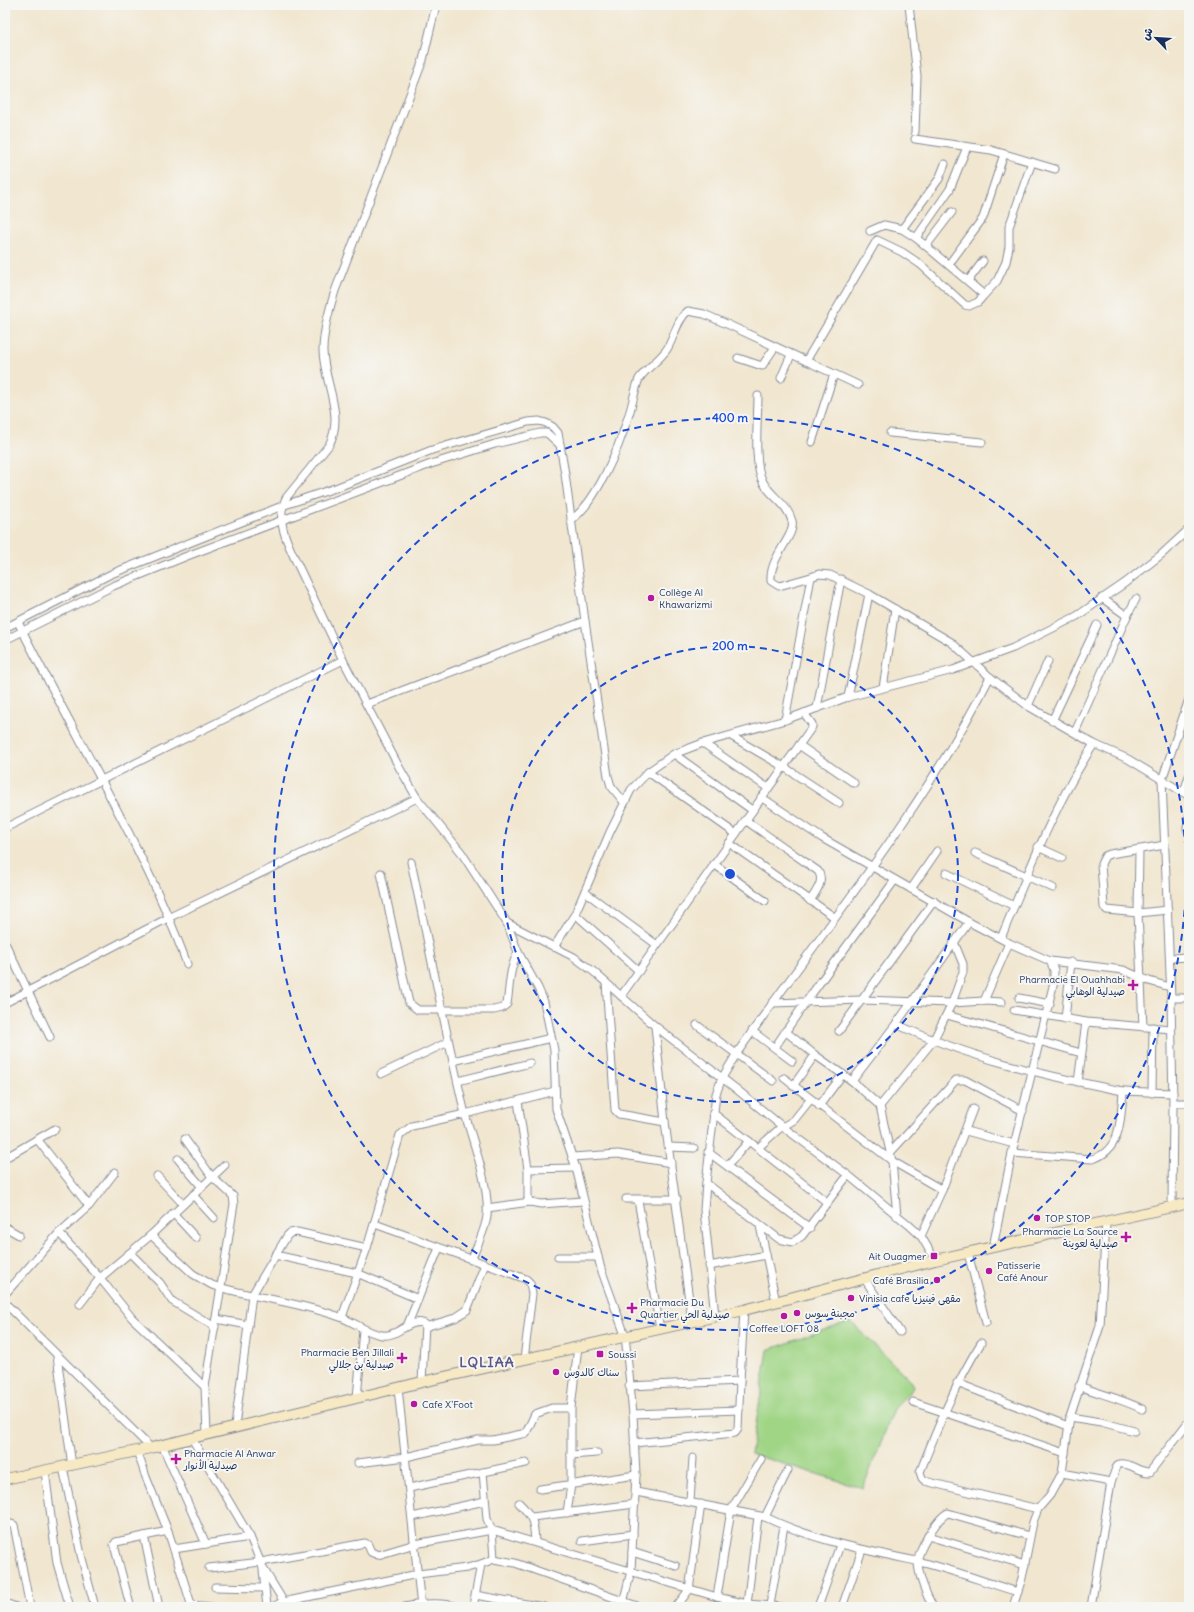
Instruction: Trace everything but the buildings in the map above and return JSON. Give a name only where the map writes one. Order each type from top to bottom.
[{"type":"main road","points":[[5,1479],[151,1448],[235,1426],[524,1358],[744,1310],[935,1260],[1189,1203]]},
{"type":"street","points":[[436,5],[423,60],[336,291],[326,324],[323,356],[336,422],[333,436],[329,445],[292,489],[282,506],[281,520],[286,541],[343,660],[399,767],[417,798],[461,852],[507,923],[518,952],[541,995],[555,1061],[556,1109],[576,1168],[598,1257],[625,1335],[633,1414],[636,1492],[630,1571],[623,1604]]},
{"type":"street","points":[[909,5],[917,76],[915,135],[1004,154],[1055,169]]},
{"type":"street","points":[[916,238],[950,189],[967,147]]},
{"type":"street","points":[[949,264],[984,218],[1004,154]]},
{"type":"street","points":[[806,361],[877,240],[902,252],[920,264],[965,305],[969,306],[975,303],[997,281],[1006,262],[1009,247],[1009,227],[1032,162]]},
{"type":"street","points":[[902,229],[939,179],[945,164]]},
{"type":"street","points":[[926,246],[952,212]]},
{"type":"street","points":[[870,231],[884,225],[902,229],[949,264],[984,294]]},
{"type":"street","points":[[968,281],[984,261]]},
{"type":"street","points":[[571,520],[581,513],[589,503],[620,441],[639,379],[644,371],[666,350],[684,314],[688,311],[704,314],[858,385]]},
{"type":"street","points":[[738,358],[762,366],[775,347]]},
{"type":"street","points":[[781,378],[791,355]]},
{"type":"street","points":[[812,442],[834,374]]},
{"type":"street","points":[[758,396],[757,454],[762,481],[766,488],[783,504],[792,521],[789,536],[773,562],[770,573],[771,581],[779,586],[819,574],[830,575],[841,579],[951,642],[990,677],[1028,706],[1052,721],[1075,732],[1094,744],[1128,760],[1186,794],[1189,776]]},
{"type":"street","points":[[5,628],[111,574],[282,506],[338,487],[432,450],[528,422],[539,421],[553,427],[558,433],[608,776],[611,786],[624,802]]},
{"type":"street","points":[[5,640],[136,576],[417,469],[502,442],[540,433],[547,433],[553,437],[560,446]]},
{"type":"street","points":[[890,433],[982,442]]},
{"type":"street","points":[[554,947],[575,914],[624,802],[631,790],[648,772],[674,754],[703,743],[785,720],[848,697],[916,680],[975,662],[1013,648],[1077,616],[1162,554],[1189,530]]},
{"type":"street","points":[[785,720],[812,577]]},
{"type":"street","points":[[818,708],[841,579]]},
{"type":"street","points":[[848,697],[869,594]]},
{"type":"street","points":[[1102,598],[1127,616]]},
{"type":"street","points":[[1075,732],[1136,599]]},
{"type":"street","points":[[883,688],[895,609]]},
{"type":"street","points":[[367,704],[585,621]]},
{"type":"street","points":[[18,622],[101,779],[170,917],[187,964]]},
{"type":"street","points":[[1052,721],[1097,625]]},
{"type":"street","points":[[5,828],[343,660]]},
{"type":"street","points":[[1028,706],[1048,661]]},
{"type":"street","points":[[715,1316],[704,1210],[708,1152],[713,1113],[716,1094],[722,1078],[752,1031],[872,866],[921,794],[973,709],[990,677]]},
{"type":"street","points":[[1172,1206],[1173,1093],[1171,998],[1162,780],[1189,699]]},
{"type":"street","points":[[621,996],[812,727],[812,724],[804,713]]},
{"type":"street","points":[[731,736],[784,767],[839,803]]},
{"type":"street","points":[[703,743],[768,788]]},
{"type":"street","points":[[1001,938],[1038,847],[1067,788],[1094,744]]},
{"type":"street","points":[[799,745],[854,783]]},
{"type":"street","points":[[674,754],[752,810]]},
{"type":"street","points":[[648,772],[736,834]]},
{"type":"street","points":[[761,797],[822,838],[969,922],[1009,943],[1050,961],[1071,962],[1123,970],[1158,985],[1170,987]]},
{"type":"street","points":[[5,1003],[170,917],[417,798]]},
{"type":"street","points":[[1189,817],[1187,828],[1189,834]]},
{"type":"street","points":[[745,820],[818,871],[822,878],[821,882],[810,901]]},
{"type":"street","points":[[729,843],[834,918]]},
{"type":"street","points":[[1165,845],[1110,854],[1103,859],[1101,864],[1104,906],[1111,912],[1138,913],[1168,910]]},
{"type":"street","points":[[1038,847],[1062,858]]},
{"type":"street","points":[[911,889],[937,850]]},
{"type":"street","points":[[1139,850],[1138,913],[1143,1027]]},
{"type":"street","points":[[975,853],[1053,888]]},
{"type":"street","points":[[411,862],[443,1009],[448,1042],[465,1114],[485,1188],[487,1208],[485,1226],[471,1260]]},
{"type":"street","points":[[714,864],[765,901]]},
{"type":"street","points":[[381,873],[409,1003],[418,1010],[494,1010],[502,1008],[507,1004],[511,968],[518,952]]},
{"type":"street","points":[[946,873],[1014,906]]},
{"type":"street","points":[[775,1047],[805,1003],[896,880]]},
{"type":"street","points":[[585,892],[657,945]]},
{"type":"street","points":[[839,1031],[934,901]]},
{"type":"street","points":[[575,914],[638,971]]},
{"type":"street","points":[[852,1081],[896,1024],[969,922]]},
{"type":"street","points":[[507,923],[574,957],[655,1026],[783,1127],[848,1175],[921,1236],[935,1260]]},
{"type":"street","points":[[880,1106],[933,1041],[952,1003],[963,972],[963,964],[954,942]]},
{"type":"street","points":[[5,943],[50,1037]]},
{"type":"street","points":[[984,1001],[1009,943]]},
{"type":"street","points":[[1170,958],[1189,957]]},
{"type":"street","points":[[993,1247],[1014,1144],[1050,1004],[1055,976],[1050,961]]},
{"type":"street","points":[[1065,1019],[1071,962]]},
{"type":"street","points":[[606,983],[615,1110],[620,1114],[665,1122]]},
{"type":"street","points":[[1019,998],[1050,1004]]},
{"type":"street","points":[[1171,998],[1189,998]]},
{"type":"street","points":[[772,1003],[862,1000],[952,1003],[984,1001],[1002,1002]]},
{"type":"street","points":[[1014,1010],[1086,1022],[1171,1029]]},
{"type":"street","points":[[946,1015],[1081,1053]]},
{"type":"street","points":[[1078,1082],[1086,1022]]},
{"type":"street","points":[[896,1024],[933,1041],[1032,1071],[1123,1091],[1173,1093]]},
{"type":"street","points":[[697,1025],[773,1081]]},
{"type":"street","points":[[655,1026],[665,1122],[677,1199],[692,1322]]},
{"type":"street","points":[[1152,1093],[1153,1027]]},
{"type":"street","points":[[752,1031],[792,1061]]},
{"type":"street","points":[[785,1031],[815,1055],[852,1081],[880,1106],[892,1161],[897,1216]]},
{"type":"street","points":[[453,1061],[551,1038]]},
{"type":"street","points":[[381,1074],[448,1042]]},
{"type":"street","points":[[793,1086],[815,1055]]},
{"type":"street","points":[[458,1081],[530,1063]]},
{"type":"street","points":[[819,1106],[843,1074]]},
{"type":"street","points":[[784,1078],[810,1100],[892,1161],[942,1190]]},
{"type":"street","points":[[890,1153],[956,1080],[965,1080],[1023,1111]]},
{"type":"street","points":[[342,1317],[375,1224],[400,1135],[412,1126],[555,1091]]},
{"type":"street","points":[[1012,1153],[1092,1159],[1099,1157],[1106,1152],[1118,1132],[1123,1091]]},
{"type":"street","points":[[758,1148],[779,1129],[794,1120],[810,1100]]},
{"type":"street","points":[[518,1101],[528,1169],[528,1198],[530,1202]]},
{"type":"street","points":[[1173,1103],[1189,1104]]},
{"type":"street","points":[[921,1236],[942,1190],[966,1131],[973,1109]]},
{"type":"street","points":[[713,1113],[828,1203]]},
{"type":"street","points":[[5,1158],[37,1138],[55,1129]]},
{"type":"street","points":[[966,1131],[1014,1144]]},
{"type":"street","points":[[37,1138],[88,1206]]},
{"type":"street","points":[[185,1139],[212,1177],[233,1196],[234,1204],[205,1387],[207,1433]]},
{"type":"street","points":[[728,1165],[749,1141]]},
{"type":"street","points":[[669,1147],[694,1148]]},
{"type":"street","points":[[708,1152],[728,1165],[810,1228]]},
{"type":"street","points":[[572,1157],[618,1154],[671,1163]]},
{"type":"street","points":[[178,1159],[202,1187]]},
{"type":"street","points":[[80,1304],[100,1278],[130,1253],[225,1165]]},
{"type":"street","points":[[528,1169],[576,1168]]},
{"type":"street","points":[[5,1294],[60,1233],[88,1206],[115,1172]]},
{"type":"street","points":[[706,1183],[760,1226],[779,1239],[787,1242],[798,1240],[810,1228],[848,1175]]},
{"type":"street","points":[[157,1176],[183,1204]]},
{"type":"street","points":[[193,1195],[214,1218]]},
{"type":"street","points":[[626,1199],[677,1199]]},
{"type":"street","points":[[638,1200],[660,1329]]},
{"type":"street","points":[[487,1208],[530,1202],[541,1204],[583,1201]]},
{"type":"street","points":[[173,1213],[196,1238]]},
{"type":"street","points":[[1013,1607],[1025,1565],[1029,1536],[1038,1509],[1050,1495],[1062,1473],[1070,1417],[1079,1386],[1093,1352],[1100,1326],[1103,1306],[1106,1222]]},
{"type":"street","points":[[375,1224],[526,1279],[530,1282],[532,1294],[524,1358]]},
{"type":"street","points":[[760,1226],[776,1302]]},
{"type":"street","points":[[5,1228],[19,1234]]},
{"type":"street","points":[[235,1426],[252,1295],[287,1236],[290,1233],[297,1232],[367,1248]]},
{"type":"street","points":[[60,1233],[100,1278],[132,1318],[205,1387]]},
{"type":"street","points":[[151,1234],[193,1274],[212,1285],[221,1288],[342,1317],[363,1330],[383,1336],[392,1334],[407,1326],[421,1323],[425,1324],[422,1382]]},
{"type":"street","points":[[407,1326],[439,1248]]},
{"type":"street","points":[[130,1253],[160,1283],[172,1301],[216,1323],[248,1325]]},
{"type":"street","points":[[968,1253],[986,1324]]},
{"type":"street","points":[[275,1255],[357,1273],[418,1299]]},
{"type":"street","points":[[709,1266],[766,1255]]},
{"type":"street","points":[[558,1257],[598,1257]]},
{"type":"street","points":[[425,1327],[455,1318],[467,1310],[485,1264]]},
{"type":"street","points":[[864,1278],[900,1332]]},
{"type":"street","points":[[6,1306],[151,1448]]},
{"type":"street","points":[[634,1443],[731,1434],[738,1429],[744,1310]]},
{"type":"street","points":[[357,1398],[363,1330]]},
{"type":"street","points":[[981,1343],[957,1384],[943,1413],[920,1472],[922,1478],[925,1481],[1038,1509]]},
{"type":"street","points":[[567,1513],[571,1484],[571,1408],[578,1346]]},
{"type":"street","points":[[57,1356],[67,1466],[80,1555],[95,1607]]},
{"type":"street","points":[[629,1386],[740,1381]]},
{"type":"street","points":[[957,1384],[1068,1426]]},
{"type":"street","points":[[1079,1386],[1102,1395],[1124,1399],[1142,1409]]},
{"type":"street","points":[[398,1388],[421,1605]]},
{"type":"street","points":[[913,1402],[1065,1453]]},
{"type":"street","points":[[358,1463],[406,1456],[478,1440],[493,1440],[526,1433],[535,1414],[552,1408],[571,1408]]},
{"type":"street","points":[[633,1414],[739,1410]]},
{"type":"street","points":[[1070,1417],[1101,1422],[1134,1431]]},
{"type":"street","points":[[1091,1607],[1111,1482],[1116,1468],[1119,1464],[1127,1464],[1146,1472],[1152,1470],[1189,1421]]},
{"type":"street","points":[[191,1437],[250,1538],[262,1565],[285,1604]]},
{"type":"street","points":[[162,1445],[206,1544]]},
{"type":"street","points":[[137,1451],[168,1530],[191,1606],[212,1607]]},
{"type":"street","points":[[571,1455],[597,1453]]},
{"type":"street","points":[[690,1501],[693,1458]]},
{"type":"street","points":[[717,1597],[731,1510],[761,1459]]},
{"type":"street","points":[[409,1488],[526,1463]]},
{"type":"street","points":[[747,1604],[762,1517],[788,1470]]},
{"type":"street","points":[[45,1471],[57,1563],[70,1607]]},
{"type":"street","points":[[483,1472],[487,1519],[492,1530],[494,1559]]},
{"type":"street","points":[[1062,1473],[1111,1482]]},
{"type":"street","points":[[540,1489],[636,1475]]},
{"type":"street","points":[[636,1492],[690,1501],[762,1517],[840,1545],[917,1561],[1018,1592]]},
{"type":"street","points":[[412,1517],[485,1501]]},
{"type":"street","points":[[519,1503],[532,1517],[534,1523],[535,1542]]},
{"type":"street","points":[[532,1517],[635,1504]]},
{"type":"street","points":[[676,1607],[688,1590],[701,1504]]},
{"type":"street","points":[[933,1607],[927,1596],[917,1561],[928,1536],[939,1518],[948,1513],[1029,1536]]},
{"type":"street","points":[[5,1522],[14,1525],[30,1607]]},
{"type":"street","points":[[770,1605],[784,1526]]},
{"type":"street","points":[[130,1605],[114,1545],[116,1542],[168,1530]]},
{"type":"street","points":[[210,1568],[262,1565],[365,1543],[368,1545],[371,1552],[378,1555],[414,1544],[492,1530],[688,1590],[747,1604],[782,1607]]},
{"type":"street","points":[[582,1541],[633,1534]]},
{"type":"street","points":[[144,1536],[159,1607]]},
{"type":"street","points":[[928,1536],[1025,1565]]},
{"type":"street","points":[[174,1549],[250,1538]]},
{"type":"street","points":[[818,1607],[840,1545]]},
{"type":"street","points":[[842,1607],[862,1550]]},
{"type":"street","points":[[632,1552],[676,1566]]},
{"type":"street","points":[[272,1607],[418,1574],[466,1568],[494,1559],[515,1563],[623,1604],[640,1607]]},
{"type":"street","points":[[405,1607],[442,1604],[460,1607],[473,1607],[481,1564]]},
{"type":"street","points":[[262,1565],[267,1607]]},
{"type":"street","points":[[215,1587],[265,1588]]},
{"type":"street","points":[[475,1595],[523,1606],[544,1607]]},
{"type":"street","points":[[5,1603],[16,1607]]},
{"type":"green space","points":[[850,1321],[912,1382],[913,1388],[894,1409],[863,1488],[751,1454],[768,1350]]},
{"type":"place","name":"Collège Al Khawarizmi","points":[[651,598]]},
{"type":"place","name":"Pharmacie El Ouahhabi صيدلية الوهابي","points":[[1133,985]]},
{"type":"place","name":"TOP STOP","points":[[1037,1218]]},
{"type":"place","name":"Pharmacie La Source صيدلية لعوينة","points":[[1126,1237]]},
{"type":"place","name":"Ait Ouagmer","points":[[934,1256]]},
{"type":"place","name":"Patisserie Café Anour","points":[[989,1271]]},
{"type":"place","name":"Café Brasilia","points":[[937,1280]]},
{"type":"place","name":"Vinisia cafe مقهى فينيزيا","points":[[851,1298]]},
{"type":"place","name":"Pharmacie Du Quartier صيدلية الحي","points":[[632,1308]]},
{"type":"place","name":"مجبنة سوس","points":[[797,1313]]},
{"type":"place","name":"Coffee LOFT 08","points":[[784,1316]]},
{"type":"place","name":"Soussi","points":[[600,1354]]},
{"type":"place","name":"Pharmacie Ben Jillali صيدلية بن جلالي","points":[[402,1358]]},
{"type":"place","name":"سناك كالدوس","points":[[556,1372]]},
{"type":"place","name":"Cafe X'Foot","points":[[414,1404]]},
{"type":"place","name":"Pharmacie Al Anwar صيدلية الأنوار","points":[[176,1459]]},
{"type":"district","name":"LQLIAA","points":[[487,1362]]}]
